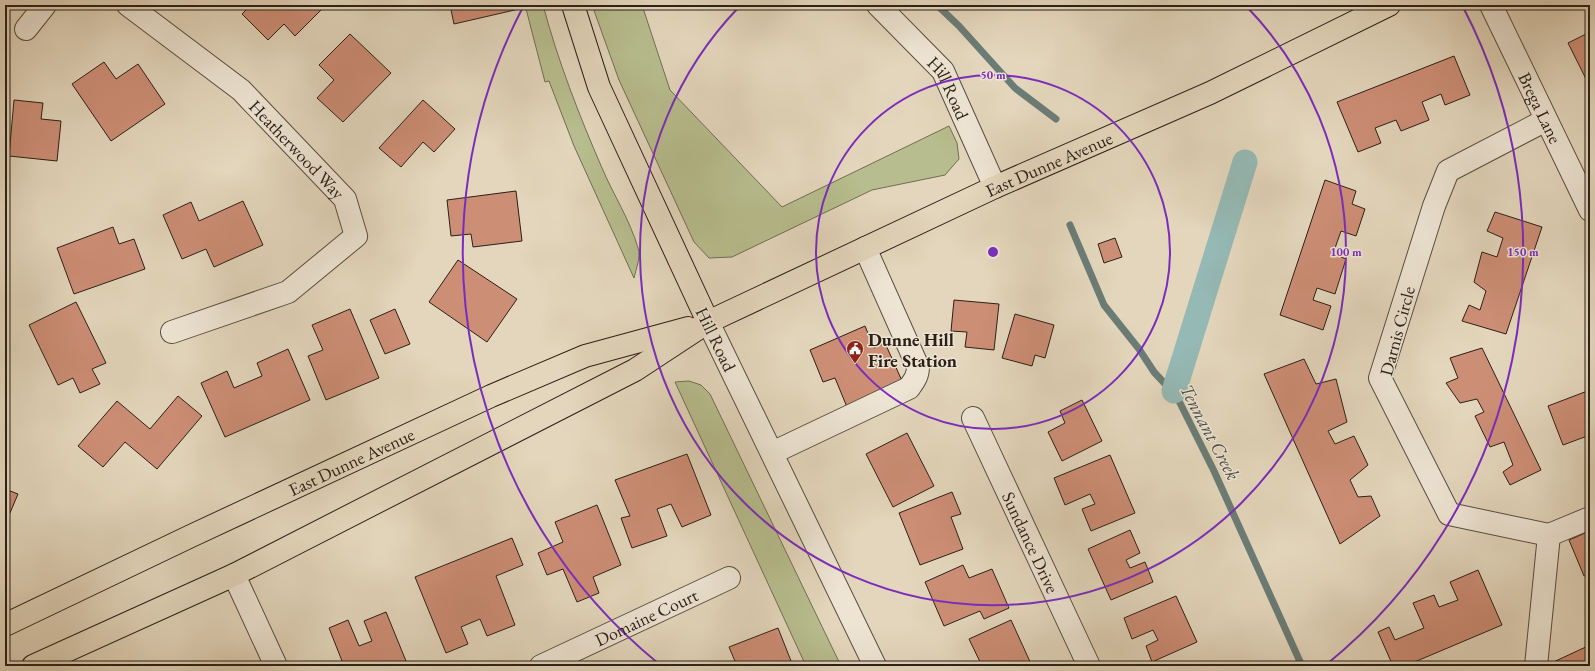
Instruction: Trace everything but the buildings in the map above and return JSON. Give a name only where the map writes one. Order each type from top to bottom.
[{"type":"main road","name":"Hill Road","points":[[573,5],[599,87],[708,322]]},
{"type":"main road","name":"East Dunne Avenue","points":[[34,666],[234,575],[635,370],[708,322],[995,187],[1210,93],[1388,5]]},
{"type":"main road","name":"East Dunne Avenue","points":[[5,625],[205,529],[492,396],[585,356],[708,322]]},
{"type":"street","points":[[26,29],[45,5]]},
{"type":"street","name":"Heatherwood Way","points":[[128,5],[241,90],[345,199],[356,236],[288,292],[172,332]]},
{"type":"street","name":"Hill Road","points":[[878,5],[943,71],[995,187]]},
{"type":"street","name":"Brega Lane","points":[[1491,5],[1590,210]]},
{"type":"street","name":"Darnis Circle","points":[[1546,120],[1448,171],[1434,206],[1380,378],[1449,514],[1549,535]]},
{"type":"street","points":[[772,452],[909,388],[915,380],[918,367],[865,248]]},
{"type":"street","name":"Hill Road","points":[[708,322],[875,666]]},
{"type":"street","name":"Sundance Drive","points":[[974,418],[1089,666]]},
{"type":"street","points":[[1536,666],[1549,535],[1590,518]]},
{"type":"street","points":[[234,575],[276,666]]},
{"type":"street","name":"Domaine Court","points":[[541,666],[728,578]]},
{"type":"green space","points":[[525,5],[543,5],[555,47],[577,108],[602,168],[635,238],[639,255],[634,278],[574,146],[549,81],[545,82]]},
{"type":"green space","points":[[592,5],[642,5],[670,90],[782,207],[949,126],[957,143],[959,159],[945,175],[872,190],[732,257],[709,258],[694,242],[619,80]]},
{"type":"green space","points":[[689,381],[701,385],[710,394],[841,666],[806,666],[675,382]]},
{"type":"waterway","name":"Tennant Creek","points":[[937,5],[959,26],[1015,88],[1056,119]]},
{"type":"waterway","points":[[1174,391],[1245,162]]},
{"type":"waterway","name":"Tennant Creek","points":[[1070,225],[1104,305],[1139,349],[1154,372],[1174,391],[1214,471],[1302,666]]},
{"type":"place","name":"Dunne Hill Fire Station","points":[[855,364]]}]
